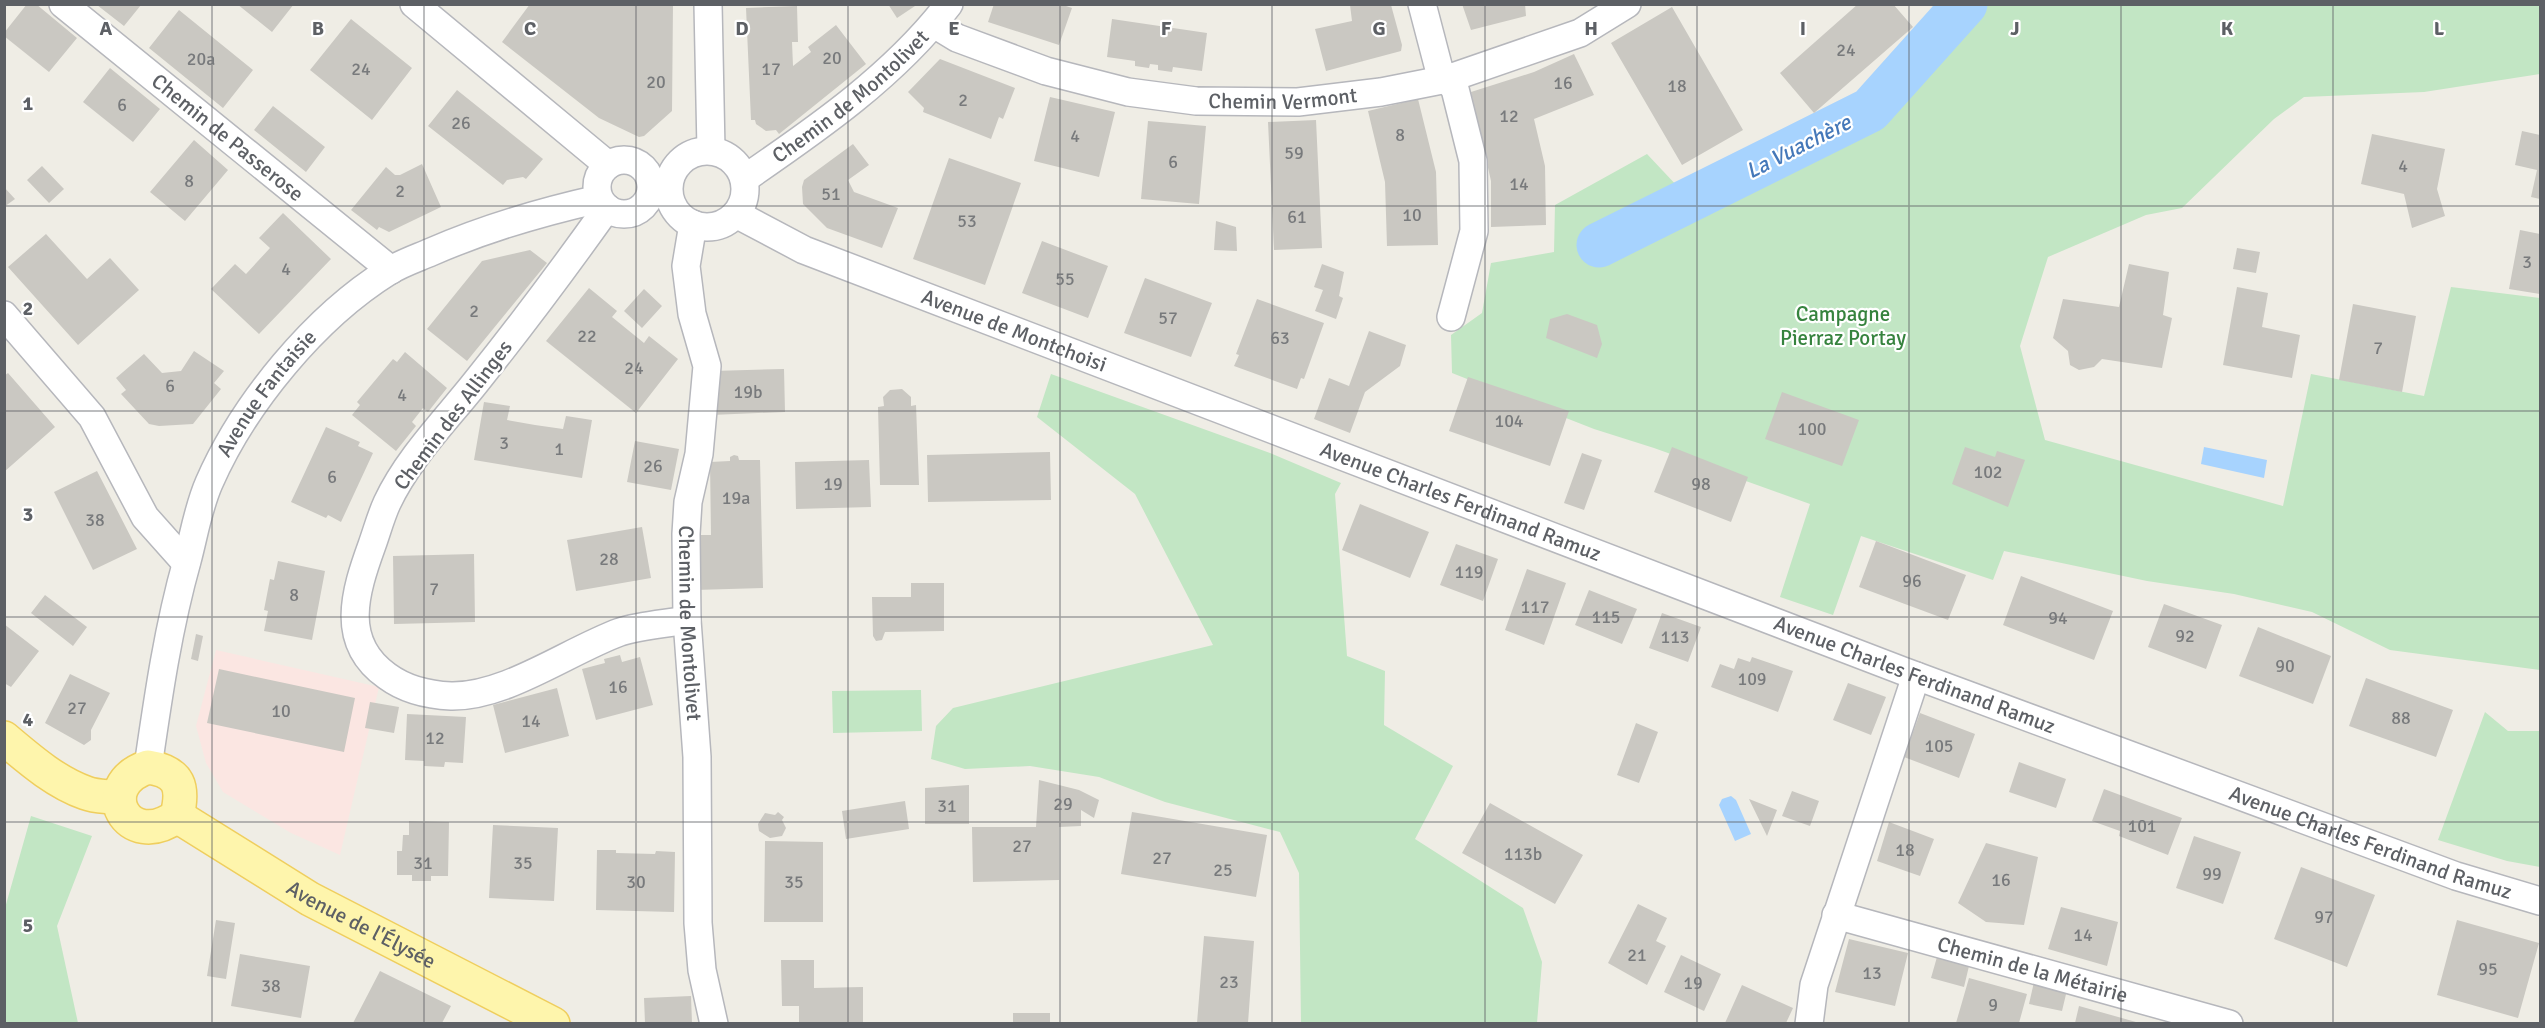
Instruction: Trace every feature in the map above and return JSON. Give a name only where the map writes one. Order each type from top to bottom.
[{"type":"main road","points":[[4,738],[40,768],[69,785],[87,794],[119,798]]},
{"type":"main road","points":[[148,766],[163,769],[177,782],[182,796],[177,816],[164,826],[151,829],[136,825],[122,812],[119,798],[123,782],[134,771],[148,766]]},
{"type":"main road","name":"Avenue de l'Élysée","points":[[177,816],[310,899],[553,1023]]},
{"type":"street","name":"Chemin de Passerose","points":[[63,4],[391,270]]},
{"type":"street","points":[[414,4],[608,165]]},
{"type":"street","points":[[708,4],[711,150]]},
{"type":"street","points":[[1422,4],[1439,69],[1455,89],[1473,161],[1474,231],[1451,318]]},
{"type":"street","name":"Chemin Vermont","points":[[941,14],[957,38],[1046,71],[1128,92],[1197,101],[1298,102],[1381,92],[1447,79],[1580,33],[1627,4]]},
{"type":"street","name":"Chemin de Montolivet","points":[[744,179],[786,150],[886,71],[941,14]]},
{"type":"street","points":[[634,212],[645,203],[651,188],[647,174],[629,160],[618,160],[608,165],[601,172],[597,184],[603,203],[620,214],[634,212],[687,220],[704,227],[717,226],[736,214],[745,196],[744,179],[732,159],[711,150],[692,154],[679,163],[670,178],[669,192],[671,203],[687,220]]},
{"type":"street","points":[[637,164],[679,163]]},
{"type":"street","name":"Avenue Fantaisie","points":[[148,766],[173,620],[186,563],[209,484],[230,442],[255,403],[288,362],[323,325],[354,297],[391,270],[476,233],[545,211],[603,203]]},
{"type":"street","name":"Chemin des Allinges","points":[[603,203],[502,349],[399,483],[387,503],[357,589],[354,607],[358,636],[367,659],[392,680],[420,692],[453,696],[498,687],[621,632],[687,620]]},
{"type":"street","name":"Avenue de Montchoisi","points":[[736,214],[804,250],[1294,438]]},
{"type":"street","name":"Chemin de Montolivet","points":[[687,220],[686,266],[692,314],[707,366],[699,454],[688,502],[686,534],[687,620],[697,757],[698,922],[702,970],[714,1023]]},
{"type":"street","points":[[4,315],[87,410],[109,446],[145,517],[186,563]]},
{"type":"street","name":"Avenue Charles Ferdinand Ramuz","points":[[1294,438],[1916,676],[2456,876],[2541,901]]},
{"type":"street","points":[[1809,1023],[1814,985],[1916,676]]},
{"type":"street","name":"Chemin de la Métairie","points":[[1836,915],[2229,1023]]},
{"type":"shaded area","points":[[216,650],[379,687],[340,855],[291,833],[223,792],[206,763],[196,726]]},
{"type":"green space","name":"Campagne Pierraz Portay","points":[[1932,5],[2540,5],[2540,74],[2424,92],[2304,97],[2274,119],[2182,208],[2146,215],[2048,257],[2020,346],[2045,440],[2283,506],[2311,374],[2424,396],[2451,287],[2540,298],[2540,670],[2390,650],[2312,612],[2234,594],[2147,581],[2004,551],[1993,580],[1861,536],[1833,615],[1780,597],[1810,504],[1594,429],[1452,373],[1451,335],[1482,313],[1491,263],[1554,252],[1555,205],[1647,154],[1679,188],[1725,185],[1870,114],[1945,28]]},
{"type":"green space","points":[[1051,374],[1270,453],[1341,483],[1335,494],[1347,656],[1385,671],[1384,725],[1453,766],[1415,839],[1523,908],[1542,962],[1537,1023],[1301,1023],[1299,873],[1280,832],[1165,802],[1099,777],[1030,766],[965,769],[931,759],[936,726],[953,708],[1213,645],[1135,494],[1037,417]]},
{"type":"green space","points":[[921,690],[922,731],[833,733],[832,691]]},
{"type":"green space","points":[[2485,712],[2508,731],[2540,731],[2540,867],[2507,861],[2438,840]]},
{"type":"green space","points":[[31,816],[92,836],[57,926],[78,1023],[5,1023],[5,908]]},
{"type":"water","points":[[2204,447],[2267,460],[2264,478],[2201,464]]},
{"type":"water","points":[[1731,796],[1736,800],[1751,834],[1735,841],[1719,805],[1722,799]]},
{"type":"building","points":[[27,4],[36,4],[77,38],[49,72],[4,36]]},
{"type":"building","points":[[237,4],[294,4],[272,32]]},
{"type":"building","points":[[530,4],[673,4],[672,111],[644,136],[639,137],[599,118],[502,42]]},
{"type":"building","points":[[888,4],[918,4],[897,18]]},
{"type":"building","points":[[994,4],[1060,4],[1072,8],[1059,45],[988,22]]},
{"type":"building","points":[[1462,4],[1525,4],[1526,16],[1471,30]]},
{"type":"building","points":[[1858,4],[1893,4],[1913,27],[1814,113],[1780,73]]},
{"type":"building","points":[[97,5],[141,5],[124,26]]},
{"type":"building","points":[[1350,5],[1391,5],[1402,45],[1401,51],[1326,71],[1315,29],[1352,21]]},
{"type":"building","points":[[797,6],[798,42],[792,42],[793,66],[811,52],[808,47],[836,25],[866,64],[779,134],[776,130],[766,131],[756,124],[755,120],[751,120],[746,8]]},
{"type":"building","points":[[1672,7],[1743,130],[1682,165],[1611,43]]},
{"type":"building","points":[[179,10],[253,70],[223,108],[149,48]]},
{"type":"building","points":[[351,19],[412,68],[372,120],[310,70]]},
{"type":"building","points":[[1112,19],[1207,33],[1202,71],[1173,67],[1172,72],[1158,70],[1158,65],[1150,64],[1149,68],[1135,66],[1135,61],[1107,57]]},
{"type":"building","points":[[1574,54],[1594,95],[1534,119],[1545,166],[1546,225],[1491,227],[1491,181],[1471,92],[1534,72]]},
{"type":"building","points":[[940,59],[1015,88],[1003,119],[999,117],[991,139],[923,112],[924,108],[908,92]]},
{"type":"building","points":[[110,68],[160,109],[133,142],[83,102]]},
{"type":"building","points":[[457,90],[543,159],[526,179],[523,177],[507,180],[503,185],[428,126]]},
{"type":"building","points":[[1050,97],[1115,112],[1099,177],[1034,161]]},
{"type":"building","points":[[1418,99],[1436,172],[1438,245],[1387,246],[1385,182],[1368,111]]},
{"type":"building","points":[[273,106],[325,147],[306,172],[254,130]]},
{"type":"building","points":[[1316,120],[1322,248],[1274,250],[1268,122]]},
{"type":"building","points":[[1148,121],[1206,126],[1199,204],[1141,199]]},
{"type":"building","points":[[2522,131],[2540,135],[2540,199],[2531,197],[2537,170],[2515,165]]},
{"type":"building","points":[[2372,134],[2445,149],[2437,189],[2445,216],[2412,228],[2404,194],[2361,184]]},
{"type":"building","points":[[194,140],[228,170],[185,221],[150,192]]},
{"type":"building","points":[[853,144],[869,165],[848,180],[854,192],[898,208],[882,248],[827,228],[803,204],[804,180]]},
{"type":"building","points":[[949,158],[1021,183],[985,285],[913,259]]},
{"type":"building","points":[[422,164],[441,207],[389,232],[379,227],[377,230],[351,210],[386,167],[395,175],[400,175]]},
{"type":"building","points":[[42,166],[64,189],[49,203],[27,180]]},
{"type":"building","points":[[4,187],[15,199],[4,207]]},
{"type":"building","points":[[283,213],[331,259],[259,334],[211,289],[235,264],[246,274],[270,248],[259,238]]},
{"type":"building","points":[[1216,221],[1236,227],[1237,251],[1214,250]]},
{"type":"building","points":[[2520,230],[2540,234],[2540,294],[2509,289]]},
{"type":"building","points":[[46,234],[87,279],[110,258],[139,290],[78,345],[8,267]]},
{"type":"building","points":[[1042,241],[1108,266],[1088,318],[1022,293]]},
{"type":"building","points":[[2237,248],[2260,252],[2256,273],[2233,269]]},
{"type":"building","points":[[530,250],[547,263],[467,361],[427,329],[482,261]]},
{"type":"building","points":[[1322,264],[1344,272],[1339,296],[1343,298],[1336,319],[1315,311],[1323,290],[1314,287]]},
{"type":"building","points":[[2129,264],[2169,272],[2163,315],[2172,318],[2162,368],[2102,359],[2094,367],[2079,370],[2070,365],[2068,351],[2053,338],[2063,299],[2119,307]]},
{"type":"building","points":[[1145,278],[1212,303],[1191,357],[1124,333]]},
{"type":"building","points":[[2237,287],[2268,293],[2262,327],[2300,335],[2292,378],[2223,365]]},
{"type":"building","points":[[589,288],[617,311],[612,317],[644,343],[649,336],[678,359],[636,413],[546,341]]},
{"type":"building","points":[[644,289],[662,306],[642,328],[624,311]]},
{"type":"building","points":[[1257,299],[1324,323],[1304,379],[1301,378],[1297,389],[1234,366],[1239,355],[1236,354]]},
{"type":"building","points":[[2353,304],[2416,316],[2402,392],[2339,380]]},
{"type":"building","points":[[1567,314],[1597,325],[1602,344],[1597,358],[1546,338],[1550,319]]},
{"type":"building","points":[[1369,331],[1406,345],[1400,366],[1365,392],[1350,433],[1314,419],[1329,378],[1349,386]]},
{"type":"building","points":[[194,351],[224,371],[214,383],[221,389],[193,424],[159,426],[149,424],[121,394],[126,390],[116,378],[144,354],[162,373],[181,371]]},
{"type":"building","points":[[405,352],[447,388],[428,412],[423,408],[412,422],[416,426],[396,451],[352,415],[360,405],[357,402],[393,359],[397,362]]},
{"type":"building","points":[[784,369],[785,412],[711,415],[713,371]]},
{"type":"building","points":[[8,373],[55,427],[4,472],[4,376]]},
{"type":"building","points":[[1468,377],[1569,411],[1550,466],[1449,431]]},
{"type":"building","points":[[902,389],[911,397],[911,406],[916,405],[919,485],[880,485],[878,407],[884,406],[883,397],[890,390]]},
{"type":"building","points":[[1782,392],[1859,420],[1842,466],[1765,439]]},
{"type":"building","points":[[484,402],[510,406],[507,420],[535,425],[563,429],[566,416],[592,420],[582,478],[474,460]]},
{"type":"building","points":[[326,427],[360,442],[358,446],[373,453],[341,522],[328,515],[326,518],[291,502]]},
{"type":"building","points":[[635,441],[679,449],[671,490],[627,482]]},
{"type":"building","points":[[1672,447],[1748,477],[1731,522],[1654,492]]},
{"type":"building","points":[[1965,447],[1995,457],[1997,451],[2025,460],[2008,507],[1952,484]]},
{"type":"building","points":[[1050,452],[1051,500],[928,502],[927,455]]},
{"type":"building","points":[[1582,453],[1602,460],[1584,510],[1564,503]]},
{"type":"building","points":[[738,456],[739,460],[760,460],[763,588],[695,590],[694,535],[711,535],[710,462],[730,461],[730,457]]},
{"type":"building","points":[[869,460],[871,507],[796,509],[795,462]]},
{"type":"building","points":[[97,471],[137,549],[93,570],[54,492]]},
{"type":"building","points":[[1360,504],[1429,532],[1410,578],[1342,550]]},
{"type":"building","points":[[642,527],[651,578],[576,591],[567,540]]},
{"type":"building","points":[[1876,541],[1966,575],[1948,620],[1859,587]]},
{"type":"building","points":[[1456,544],[1498,559],[1483,601],[1440,585]]},
{"type":"building","points":[[474,554],[475,622],[394,624],[393,556]]},
{"type":"building","points":[[278,561],[325,571],[312,640],[264,631],[268,611],[264,610],[270,579],[274,580]]},
{"type":"building","points":[[1527,569],[1566,583],[1544,645],[1505,630]]},
{"type":"building","points":[[2021,576],[2113,611],[2094,660],[2003,625]]},
{"type":"building","points":[[911,583],[944,583],[944,631],[885,632],[882,640],[876,641],[873,636],[872,597],[911,597]]},
{"type":"building","points":[[1589,590],[1637,609],[1622,644],[1575,625]]},
{"type":"building","points":[[45,595],[87,627],[73,646],[31,613]]},
{"type":"building","points":[[2164,604],[2222,625],[2206,669],[2148,647]]},
{"type":"building","points":[[1662,613],[1701,627],[1688,662],[1649,648]]},
{"type":"building","points":[[4,624],[39,651],[11,687],[4,683]]},
{"type":"building","points":[[2258,627],[2331,656],[2313,704],[2239,676]]},
{"type":"building","points":[[196,634],[203,636],[198,661],[191,659]]},
{"type":"building","points":[[620,655],[622,662],[640,657],[653,705],[596,720],[582,669],[605,663],[604,659]]},
{"type":"building","points":[[1752,657],[1793,671],[1778,712],[1711,687],[1720,664],[1734,669],[1738,658],[1750,662]]},
{"type":"building","points":[[219,669],[355,698],[344,752],[207,723]]},
{"type":"building","points":[[70,674],[110,693],[91,730],[91,740],[84,745],[45,723]]},
{"type":"building","points":[[2366,678],[2453,710],[2436,757],[2349,726]]},
{"type":"building","points":[[1848,683],[1886,697],[1871,735],[1833,720]]},
{"type":"building","points":[[557,688],[569,736],[505,753],[493,705]]},
{"type":"building","points":[[370,702],[399,707],[394,733],[365,728]]},
{"type":"building","points":[[1920,713],[1975,734],[1959,778],[1904,757]]},
{"type":"building","points":[[407,714],[466,717],[463,763],[445,762],[444,767],[424,766],[424,761],[405,760]]},
{"type":"building","points":[[1636,723],[1658,732],[1639,783],[1617,775]]},
{"type":"building","points":[[2019,762],[2066,779],[2056,808],[2009,792]]},
{"type":"building","points":[[1039,780],[1079,790],[1099,800],[1094,818],[1081,810],[1081,826],[1059,827],[1059,880],[973,882],[972,827],[1036,827]]},
{"type":"building","points":[[969,785],[969,824],[925,824],[925,788]]},
{"type":"building","points":[[2104,789],[2182,818],[2168,855],[2119,836],[2120,831],[2092,821]]},
{"type":"building","points":[[1792,791],[1819,801],[1810,826],[1782,816]]},
{"type":"building","points":[[1749,799],[1777,810],[1767,836]]},
{"type":"building","points":[[905,801],[909,829],[846,839],[842,811]]},
{"type":"building","points":[[1490,803],[1583,855],[1555,904],[1462,853]]},
{"type":"building","points":[[778,812],[784,817],[782,820],[786,828],[782,836],[770,838],[759,831],[758,824],[765,813],[775,815]]},
{"type":"building","points":[[1132,812],[1267,835],[1256,897],[1121,874]]},
{"type":"building","points":[[409,821],[449,822],[448,876],[431,876],[431,881],[412,881],[412,875],[397,875],[397,851],[402,851],[403,835],[409,835]]},
{"type":"building","points":[[1889,822],[1934,839],[1920,876],[1877,861]]},
{"type":"building","points":[[493,825],[558,828],[554,901],[489,898]]},
{"type":"building","points":[[2194,836],[2241,852],[2223,904],[2176,888]]},
{"type":"building","points":[[765,841],[823,842],[823,922],[764,922]]},
{"type":"building","points":[[1986,843],[2038,857],[2024,925],[1986,922],[1958,903]]},
{"type":"building","points":[[597,850],[655,854],[656,851],[675,852],[674,912],[596,910]]},
{"type":"building","points":[[2301,867],[2375,895],[2347,967],[2274,939]]},
{"type":"building","points":[[1638,904],[1667,918],[1656,941],[1666,946],[1647,985],[1608,963]]},
{"type":"building","points":[[2061,907],[2118,922],[2107,966],[2048,949]]},
{"type":"building","points":[[216,920],[235,923],[226,979],[207,976]]},
{"type":"building","points":[[2457,920],[2539,943],[2518,1018],[2437,995]]},
{"type":"building","points":[[1204,936],[1254,941],[1248,1023],[1197,1023]]},
{"type":"building","points":[[1849,939],[1908,953],[1895,1006],[1835,992]]},
{"type":"building","points":[[240,954],[310,966],[301,1018],[231,1006]]},
{"type":"building","points":[[1681,955],[1721,974],[1704,1011],[1664,992]]},
{"type":"building","points":[[1937,957],[1969,966],[1964,987],[1931,978]]},
{"type":"building","points":[[781,960],[814,960],[814,988],[863,987],[863,1023],[799,1023],[799,1006],[782,1006]]},
{"type":"building","points":[[380,971],[451,1006],[442,1023],[353,1023]]},
{"type":"building","points":[[1969,978],[2027,994],[2019,1023],[1956,1023]]},
{"type":"building","points":[[2034,982],[2067,990],[2062,1011],[2029,1004]]},
{"type":"building","points":[[1742,985],[1793,1008],[1786,1023],[1725,1023]]},
{"type":"building","points":[[691,996],[692,1023],[645,1023],[644,998]]},
{"type":"building","points":[[2079,1006],[2136,1022],[2136,1023],[2075,1023]]},
{"type":"building","points":[[1013,1013],[1050,1013],[1050,1023],[1013,1023]]},
{"type":"waterway","name":"La Vuachère","points":[[1599,245],[1870,110],[1965,4]]}]
